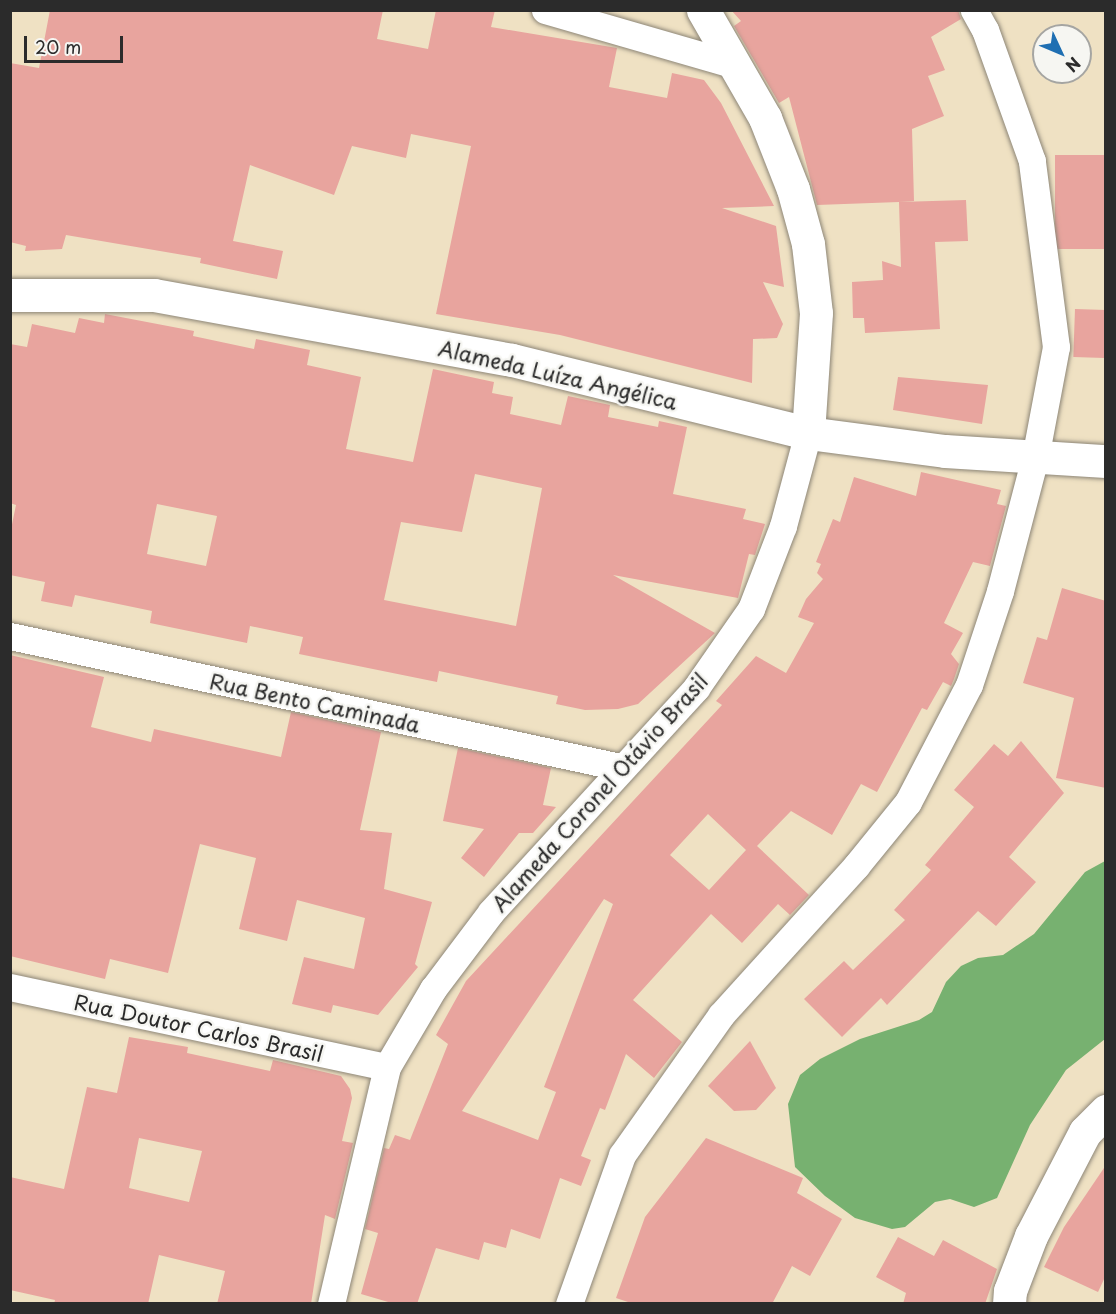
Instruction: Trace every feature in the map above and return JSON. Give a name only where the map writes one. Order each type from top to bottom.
[{"type":"street","points":[[545,10],[736,65]]},
{"type":"street","name":"Alameda Coronel Otávio Brasil","points":[[331,1304],[387,1067],[433,989],[491,912],[620,767],[696,688],[751,609],[783,526],[808,433],[816,313],[808,244],[793,189],[765,118],[703,10]]},
{"type":"street","points":[[569,1304],[622,1155],[721,1015],[856,866],[908,802],[969,685],[1000,591],[1035,458],[1056,347],[1032,161],[985,30],[974,10]]},
{"type":"street","name":"Alameda Luíza Angélica","points":[[10,295],[164,297],[512,360],[808,433],[945,451],[1106,461]]},
{"type":"street","name":"Rua Bento Caminada","points":[[10,636],[620,767]]},
{"type":"street","name":"Rua Doutor Carlos Brasil","points":[[10,987],[387,1067]]},
{"type":"street","points":[[1009,1304],[1010,1291],[1031,1236],[1085,1132],[1106,1111]]},
{"type":"green space","points":[[1105,861],[1105,1039],[1066,1070],[1030,1125],[997,1198],[974,1207],[950,1199],[935,1202],[905,1227],[892,1229],[855,1218],[825,1196],[795,1167],[788,1104],[800,1075],[820,1059],[860,1039],[919,1020],[932,1012],[946,982],[961,966],[978,958],[1003,955],[1034,934],[1085,872]]},
{"type":"building","points":[[50,10],[383,10],[377,39],[428,49],[436,10],[495,10],[491,27],[617,48],[609,87],[667,98],[672,73],[704,80],[721,103],[774,206],[722,208],[776,226],[784,287],[763,282],[783,324],[777,338],[753,339],[752,383],[560,335],[436,314],[471,146],[411,134],[406,158],[352,146],[334,195],[250,165],[233,241],[283,251],[277,279],[200,263],[201,258],[66,235],[62,249],[25,251],[26,246],[10,242],[10,63],[39,68]]},
{"type":"building","points":[[731,10],[958,10],[961,19],[931,37],[945,70],[928,76],[944,116],[912,129],[914,201],[817,205],[789,97],[779,103],[734,26],[741,21]]},
{"type":"building","points":[[1055,155],[1106,155],[1106,249],[1055,249]]},
{"type":"building","points":[[966,200],[968,241],[935,242],[940,329],[865,333],[864,318],[853,318],[852,282],[883,280],[882,261],[901,267],[899,202]]},
{"type":"building","points":[[1075,309],[1106,310],[1104,358],[1073,357]]},
{"type":"building","points":[[105,314],[194,331],[193,336],[254,349],[256,339],[310,350],[307,365],[361,377],[346,449],[413,462],[433,369],[494,382],[492,393],[513,397],[510,414],[561,425],[568,396],[610,405],[608,417],[658,427],[659,421],[687,427],[673,494],[746,509],[743,519],[765,524],[755,555],[749,554],[738,598],[613,575],[715,633],[638,704],[618,709],[585,710],[556,704],[558,696],[439,671],[437,682],[299,654],[303,637],[250,626],[247,643],[150,623],[152,611],[75,595],[72,607],[41,601],[45,582],[10,575],[10,534],[16,505],[10,503],[10,344],[27,347],[32,324],[75,333],[79,318],[104,323]],"holes":[[[475,474],[542,488],[516,626],[384,600],[401,522],[462,532]],[[157,504],[217,516],[206,566],[147,554]]]},
{"type":"building","points":[[898,377],[988,385],[982,424],[893,410]]},
{"type":"building","points":[[921,472],[1001,490],[997,504],[1006,506],[990,566],[973,562],[944,623],[963,633],[951,654],[959,664],[951,686],[943,682],[927,710],[922,708],[877,792],[861,784],[832,835],[791,811],[757,846],[809,895],[790,915],[778,904],[742,943],[711,914],[633,1000],[682,1042],[654,1078],[626,1054],[605,1110],[600,1108],[581,1156],[591,1160],[581,1186],[560,1178],[540,1239],[511,1229],[506,1248],[484,1242],[479,1260],[436,1248],[417,1304],[395,1304],[361,1294],[378,1233],[365,1229],[384,1148],[389,1149],[395,1135],[410,1140],[448,1044],[436,1035],[466,981],[722,705],[716,701],[756,656],[786,673],[814,623],[798,617],[806,599],[823,579],[817,573],[821,564],[816,562],[833,519],[840,522],[854,477],[916,496]],"holes":[[[708,814],[746,850],[709,890],[670,855]],[[604,899],[613,904],[544,1087],[556,1092],[538,1140],[462,1111]]]},
{"type":"building","points":[[1062,588],[1106,601],[1106,788],[1056,778],[1074,698],[1023,683],[1037,637],[1047,640]]},
{"type":"building","points":[[10,655],[104,677],[91,727],[151,742],[154,729],[281,757],[291,712],[381,732],[360,830],[392,833],[384,889],[432,902],[415,964],[418,967],[378,1015],[333,1005],[331,1013],[292,1004],[304,957],[354,969],[365,918],[297,900],[287,941],[239,929],[256,858],[200,844],[168,973],[110,959],[105,979],[10,956]]},
{"type":"building","points":[[1021,741],[1064,793],[1009,857],[1036,882],[996,926],[978,911],[887,1005],[881,998],[842,1037],[804,999],[844,961],[853,970],[905,920],[894,910],[931,870],[925,865],[974,807],[954,790],[994,744],[1008,756]]},
{"type":"building","points":[[458,748],[551,768],[543,805],[556,807],[533,833],[519,833],[484,877],[461,858],[484,829],[443,821]]},
{"type":"building","points":[[129,1037],[188,1047],[187,1053],[270,1071],[273,1060],[341,1076],[350,1089],[352,1098],[342,1141],[353,1143],[335,1219],[325,1215],[311,1304],[217,1304],[225,1271],[159,1255],[148,1304],[54,1304],[55,1300],[10,1290],[10,1177],[64,1189],[87,1087],[117,1093]],"holes":[[[139,1138],[202,1151],[189,1202],[129,1188]]]},
{"type":"building","points":[[750,1041],[776,1088],[756,1110],[734,1111],[708,1086]]},
{"type":"building","points":[[706,1138],[803,1178],[797,1193],[842,1219],[810,1276],[792,1266],[772,1304],[634,1304],[616,1298],[645,1217]]},
{"type":"building","points":[[1106,1165],[1106,1275],[1098,1292],[1044,1267],[1064,1227]]},
{"type":"building","points":[[898,1237],[934,1256],[943,1240],[997,1269],[985,1304],[903,1304],[906,1293],[876,1277]]}]
